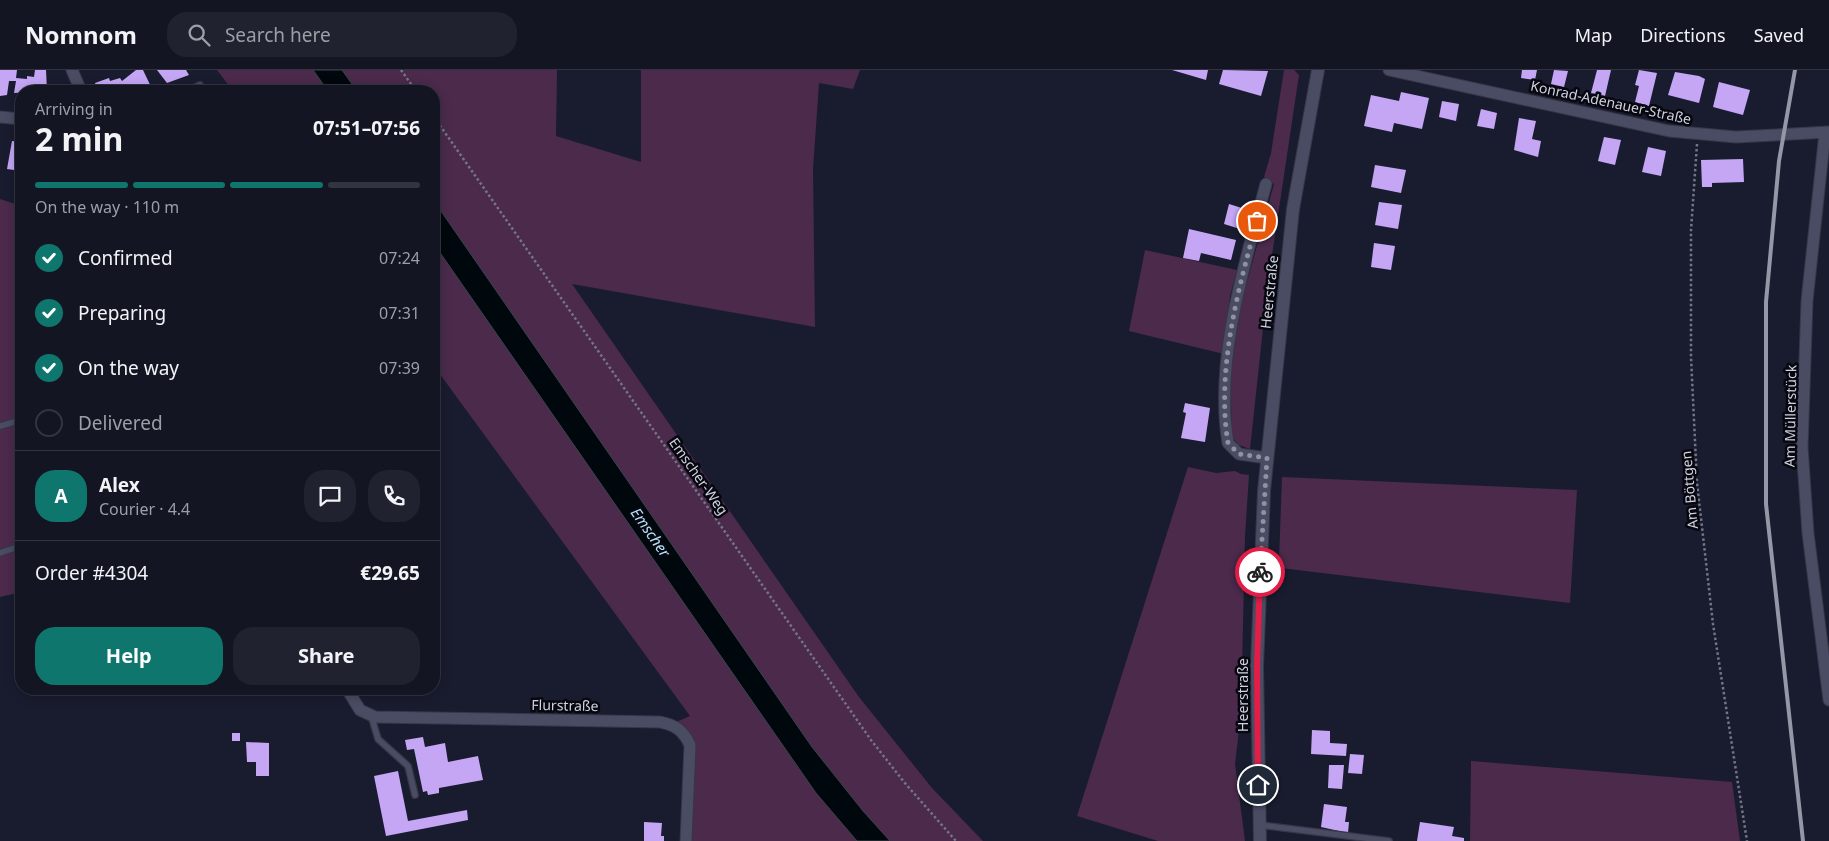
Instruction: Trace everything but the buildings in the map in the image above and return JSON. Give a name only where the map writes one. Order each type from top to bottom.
[{"type":"main road","name":"Heerstraße","points":[[1260,841],[1257,666],[1267,458],[1293,209],[1318,70]]},
{"type":"street","points":[[72,70],[78,85]]},
{"type":"street","name":"Konrad-Adenauer-Straße","points":[[1389,70],[1669,131],[1736,137],[1827,132]]},
{"type":"street","points":[[0,117],[15,118]]},
{"type":"street","name":"Am Müllerstück","points":[[1827,132],[1808,301],[1802,447],[1808,533],[1829,700]]},
{"type":"street","name":"Heerstraße","points":[[1266,184],[1237,294],[1225,390],[1228,443],[1239,454],[1267,458]]},
{"type":"street","points":[[351,695],[360,710],[371,715]]},
{"type":"street","name":"Flurstraße","points":[[371,715],[401,718],[459,717],[673,724],[685,735],[690,745],[686,841]]},
{"type":"lane","points":[[0,426],[15,422]]},
{"type":"lane","points":[[0,553],[15,548]]},
{"type":"lane","points":[[371,715],[378,739],[408,766],[415,795]]},
{"type":"lane","points":[[1260,825],[1389,841]]},
{"type":"path","points":[[402,70],[412,85]]},
{"type":"path","name":"Emscher-Weg","points":[[440,126],[871,740],[904,782],[956,841]]},
{"type":"path","name":"Am Böttgen","points":[[1698,135],[1691,230],[1691,357],[1697,483],[1713,624],[1748,841]]},
{"type":"shaded area","points":[[217,70],[313,70],[324,85],[228,85]]},
{"type":"shaded area","points":[[342,70],[557,70],[556,136],[641,162],[641,70],[860,70],[853,89],[819,83],[813,169],[815,327],[572,284],[859,697],[932,788],[983,841],[890,841],[863,811],[812,747],[440,210],[440,85],[353,85]]},
{"type":"shaded area","points":[[1284,70],[1294,70],[1299,75],[1268,282],[1250,449],[1239,445],[1232,437],[1230,375],[1239,311],[1274,184],[1264,177],[1271,153]]},
{"type":"shaded area","points":[[0,199],[15,204],[15,593],[0,597]]},
{"type":"shaded area","points":[[1145,250],[1237,270],[1230,296],[1224,354],[1129,331]]},
{"type":"shaded area","points":[[440,253],[816,793],[857,841],[689,841],[691,745],[674,723],[690,716],[440,374]]},
{"type":"shaded area","points":[[1188,467],[1216,473],[1235,471],[1249,475],[1245,536],[1241,713],[1235,764],[1245,841],[1158,841],[1077,816]]},
{"type":"shaded area","points":[[1282,477],[1577,490],[1570,603],[1281,568],[1279,561]]},
{"type":"shaded area","points":[[1471,761],[1732,782],[1740,841],[1470,841]]},
{"type":"water","points":[[313,70],[342,70],[353,85],[324,85]]},
{"type":"water","name":"Emscher","points":[[440,210],[812,747],[863,811],[890,841],[857,841],[816,793],[440,253]]},
{"type":"railway","points":[[1795,70],[1779,161],[1766,302],[1766,504],[1803,841]]},
{"type":"way so far","points":[[1257,221],[1237,294],[1225,390],[1228,443],[1239,454],[1267,458],[1260,572]]},
{"type":"route","points":[[1258,785],[1257,666],[1260,572]]}]
